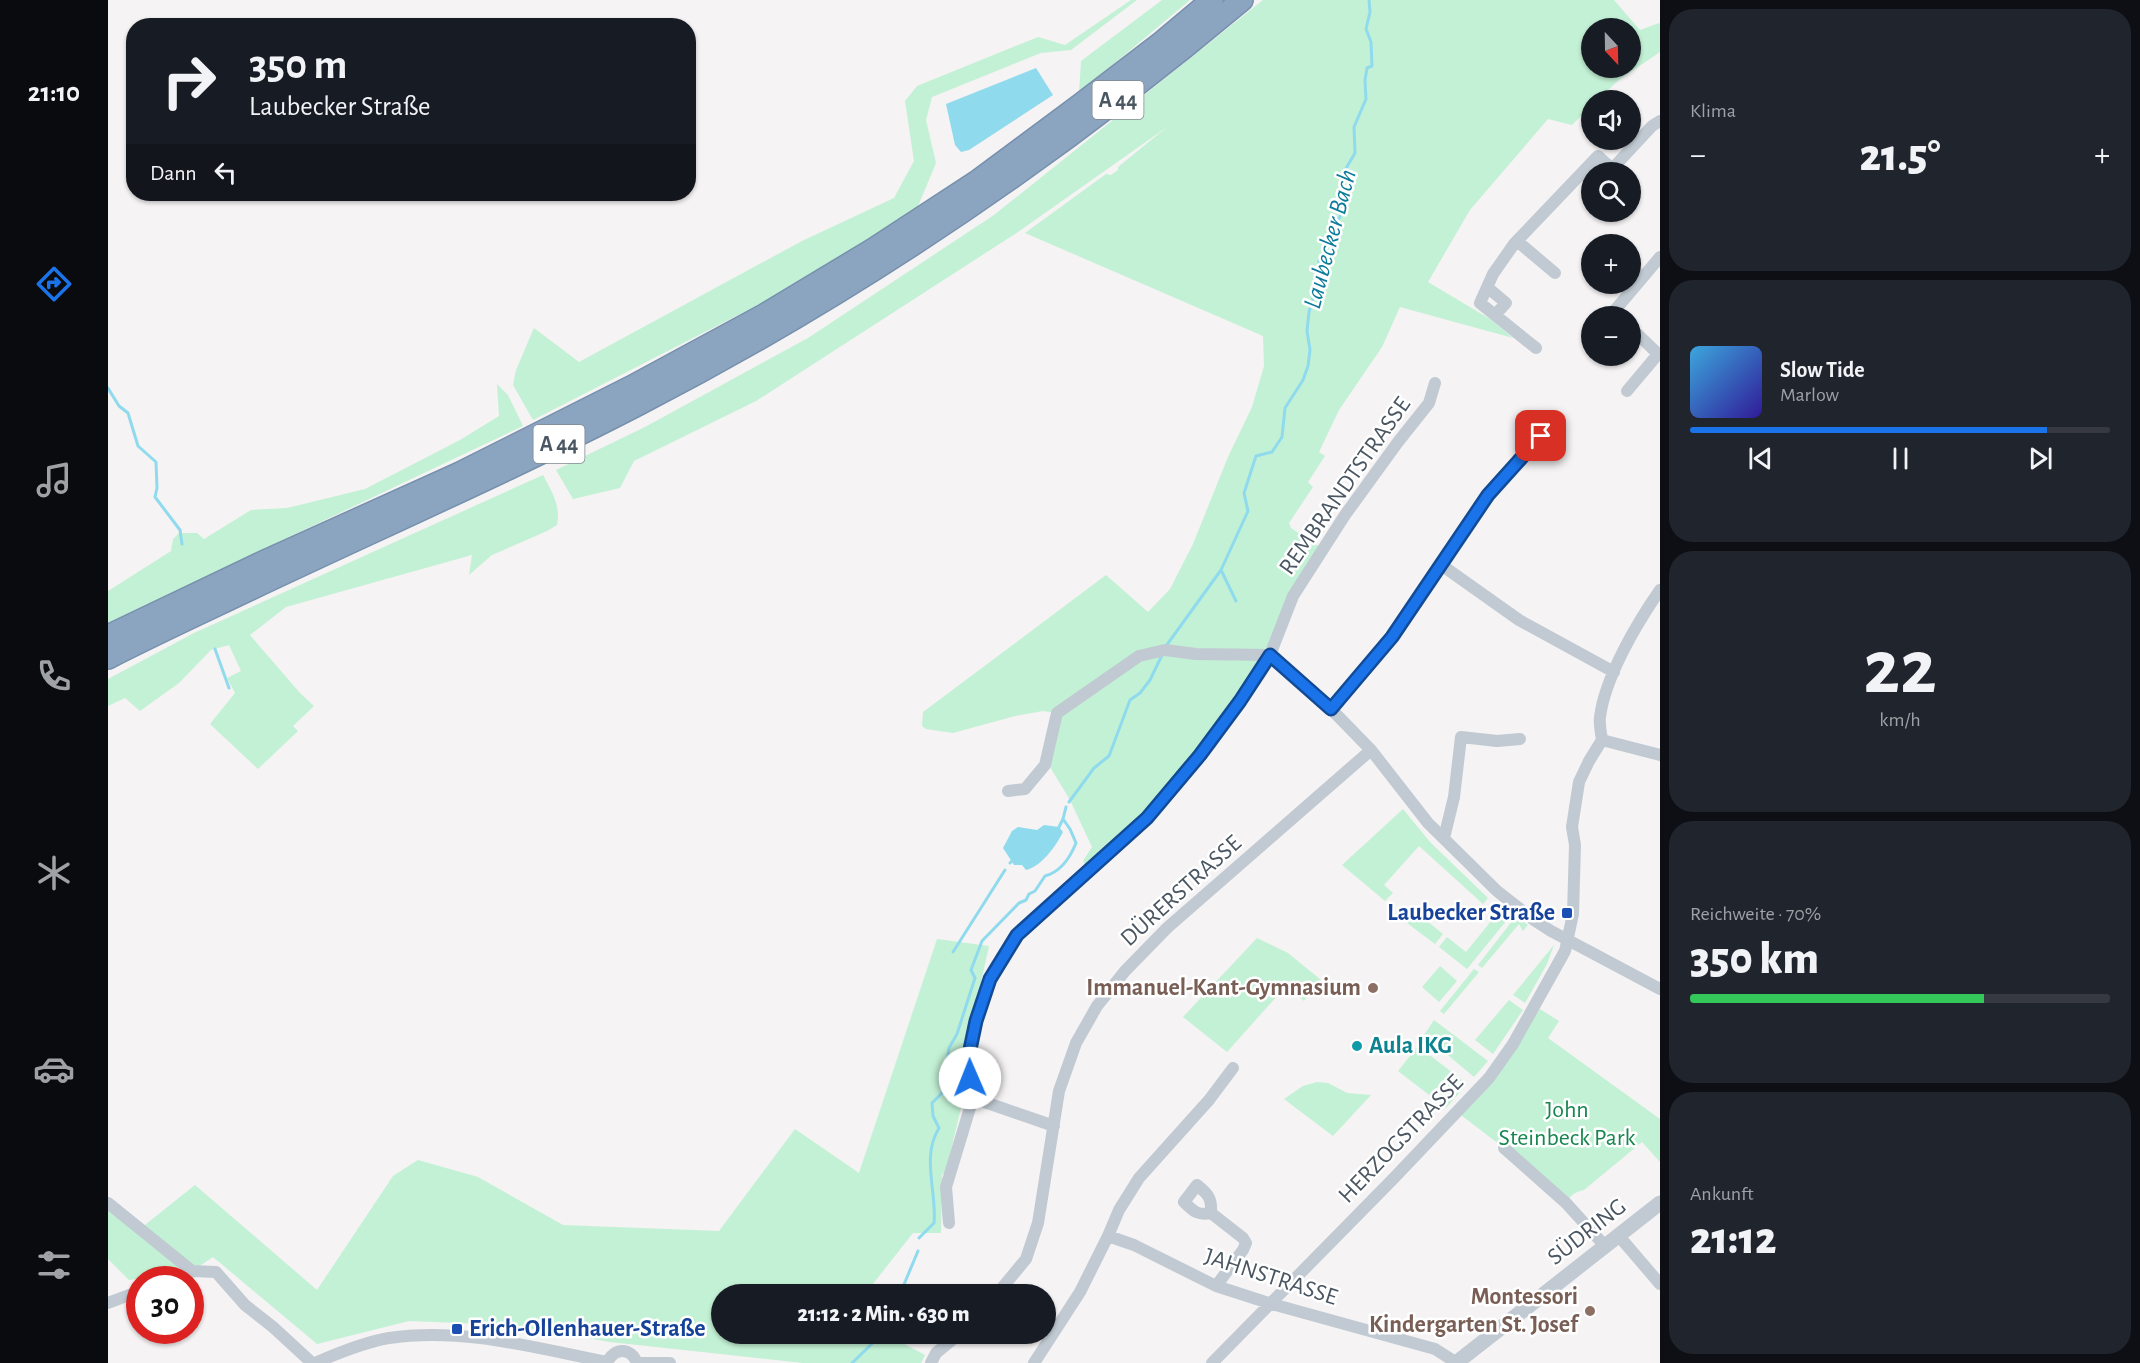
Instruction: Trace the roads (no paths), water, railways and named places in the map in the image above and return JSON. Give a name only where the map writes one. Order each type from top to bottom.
[{"type":"highway","name":"A 44","points":[[108,636],[265,561],[460,473],[631,387],[764,315],[872,250],[979,180],[1162,42],[1212,0]]},
{"type":"highway","name":"A 44","points":[[108,658],[536,455],[640,404],[774,332],[889,261],[1000,188],[1165,64],[1242,0]]},
{"type":"street","points":[[1619,162],[1652,126],[1660,121]]},
{"type":"street","points":[[1536,348],[1496,315],[1506,303],[1487,287],[1493,274],[1517,241],[1581,180]]},
{"type":"street","points":[[1517,241],[1555,273]]},
{"type":"street","points":[[1622,306],[1658,263]]},
{"type":"street","points":[[1627,391],[1658,354],[1641,338]]},
{"type":"street","name":"REMBRANDTSTRASSE","points":[[973,1098],[968,1059],[976,1021],[990,979],[1017,935],[1147,818],[1200,755],[1240,701],[1270,655],[1293,596],[1345,515],[1429,403],[1436,383]]},
{"type":"street","points":[[1331,709],[1392,637],[1488,495],[1554,421]]},
{"type":"street","points":[[1440,564],[1519,620],[1614,672]]},
{"type":"street","points":[[1660,590],[1631,638],[1614,672],[1599,719],[1602,740],[1660,755]]},
{"type":"street","points":[[1008,791],[1025,789],[1045,765],[1057,713],[1139,656],[1165,650],[1196,654],[1270,655],[1331,709],[1371,750],[1428,823],[1497,891],[1551,931],[1660,989]]},
{"type":"street","points":[[1444,838],[1454,797],[1461,737],[1497,741],[1520,739]]},
{"type":"street","name":"HERZOGSTRASSE","points":[[1212,1363],[1272,1304],[1489,1078],[1513,1044],[1555,970],[1568,939],[1574,903],[1575,845],[1572,827],[1579,782],[1602,740]]},
{"type":"street","name":"DÜRERSTRASSE","points":[[1005,1284],[1026,1259],[1038,1223],[1059,1091],[1076,1043],[1097,1006],[1125,971],[1167,928],[1371,750]]},
{"type":"street","points":[[1034,1363],[1080,1292],[1119,1210],[1139,1178],[1209,1100],[1233,1068]]},
{"type":"street","points":[[949,1223],[946,1187],[973,1098],[1054,1126]]},
{"type":"street","points":[[1504,1148],[1566,1203],[1605,1246]]},
{"type":"street","points":[[108,1203],[186,1266]]},
{"type":"street","name":"SÜDRING","points":[[1457,1363],[1660,1203]]},
{"type":"street","points":[[1211,1213],[1243,1238],[1246,1243],[1216,1286]]},
{"type":"street","points":[[1618,1235],[1660,1284]]},
{"type":"street","name":"JAHNSTRASSE","points":[[1108,1236],[1134,1245],[1216,1286],[1272,1304],[1424,1345],[1457,1363]]},
{"type":"street","points":[[204,1272],[216,1272],[244,1305],[314,1363],[387,1338],[411,1335],[476,1337],[607,1363],[616,1352],[622,1350],[634,1356],[637,1363],[670,1363]]},
{"type":"street","points":[[108,1303],[126,1296]]},
{"type":"street","points":[[931,1363],[936,1353],[947,1344]]},
{"type":"water","points":[[1036,68],[1053,95],[969,150],[961,152],[955,145],[946,104]]},
{"type":"water","points":[[1044,825],[1059,827],[1063,832],[1052,849],[1032,868],[1026,870],[1022,865],[1014,865],[1003,848],[1012,831],[1018,827],[1037,830]]},
{"type":"waterway","name":"Laubecker Bach","points":[[1166,646],[1221,570],[1248,511],[1244,493],[1256,456],[1272,452],[1282,437],[1285,408],[1303,380],[1308,366],[1310,350],[1307,331],[1309,312],[1319,276],[1319,261],[1340,217],[1343,195],[1341,177],[1355,153],[1354,127],[1366,99],[1367,68],[1372,66],[1371,42],[1366,29],[1370,12],[1369,0]]},
{"type":"waterway","points":[[108,388],[119,406],[128,413],[138,446],[156,462],[155,497],[180,530],[182,544]]},
{"type":"waterway","points":[[1221,570],[1236,601]]},
{"type":"waterway","points":[[215,649],[229,688]]},
{"type":"waterway","name":"Laubecker Bach","points":[[1069,802],[1094,768],[1109,756],[1130,700],[1140,693],[1150,680],[1162,655]]},
{"type":"waterway","name":"Laubecker Bach","points":[[919,1238],[934,1223],[930,1162],[934,1139],[939,1128],[933,1116],[932,1103],[942,1093],[949,1048],[957,1034],[975,978],[971,970],[982,941],[1019,903],[1035,891],[1045,876],[1060,868],[1071,854],[1076,843],[1063,819],[1066,807]]},
{"type":"waterway","name":"Laubecker Bach","points":[[1059,827],[1063,819]]},
{"type":"waterway","points":[[1010,863],[1013,860]]},
{"type":"waterway","points":[[953,952],[1005,870]]},
{"type":"waterway","name":"Laubecker Bach","points":[[904,1284],[918,1251]]},
{"type":"waterway","name":"Laubecker Bach","points":[[852,1363],[872,1344]]},
{"type":"place","name":"Laubecker Straße","points":[[1567,913]]},
{"type":"place","name":"Immanuel-Kant-Gymnasium","points":[[1373,988]]},
{"type":"place","name":"Aula IKG","points":[[1357,1046]]},
{"type":"place","name":"Montessori Kindergarten St. Josef","points":[[1590,1311]]},
{"type":"place","name":"Erich-Ollenhauer-Straße","points":[[457,1329]]},
{"type":"park label","name":"John Steinbeck Park","points":[[1567,1124]]}]
